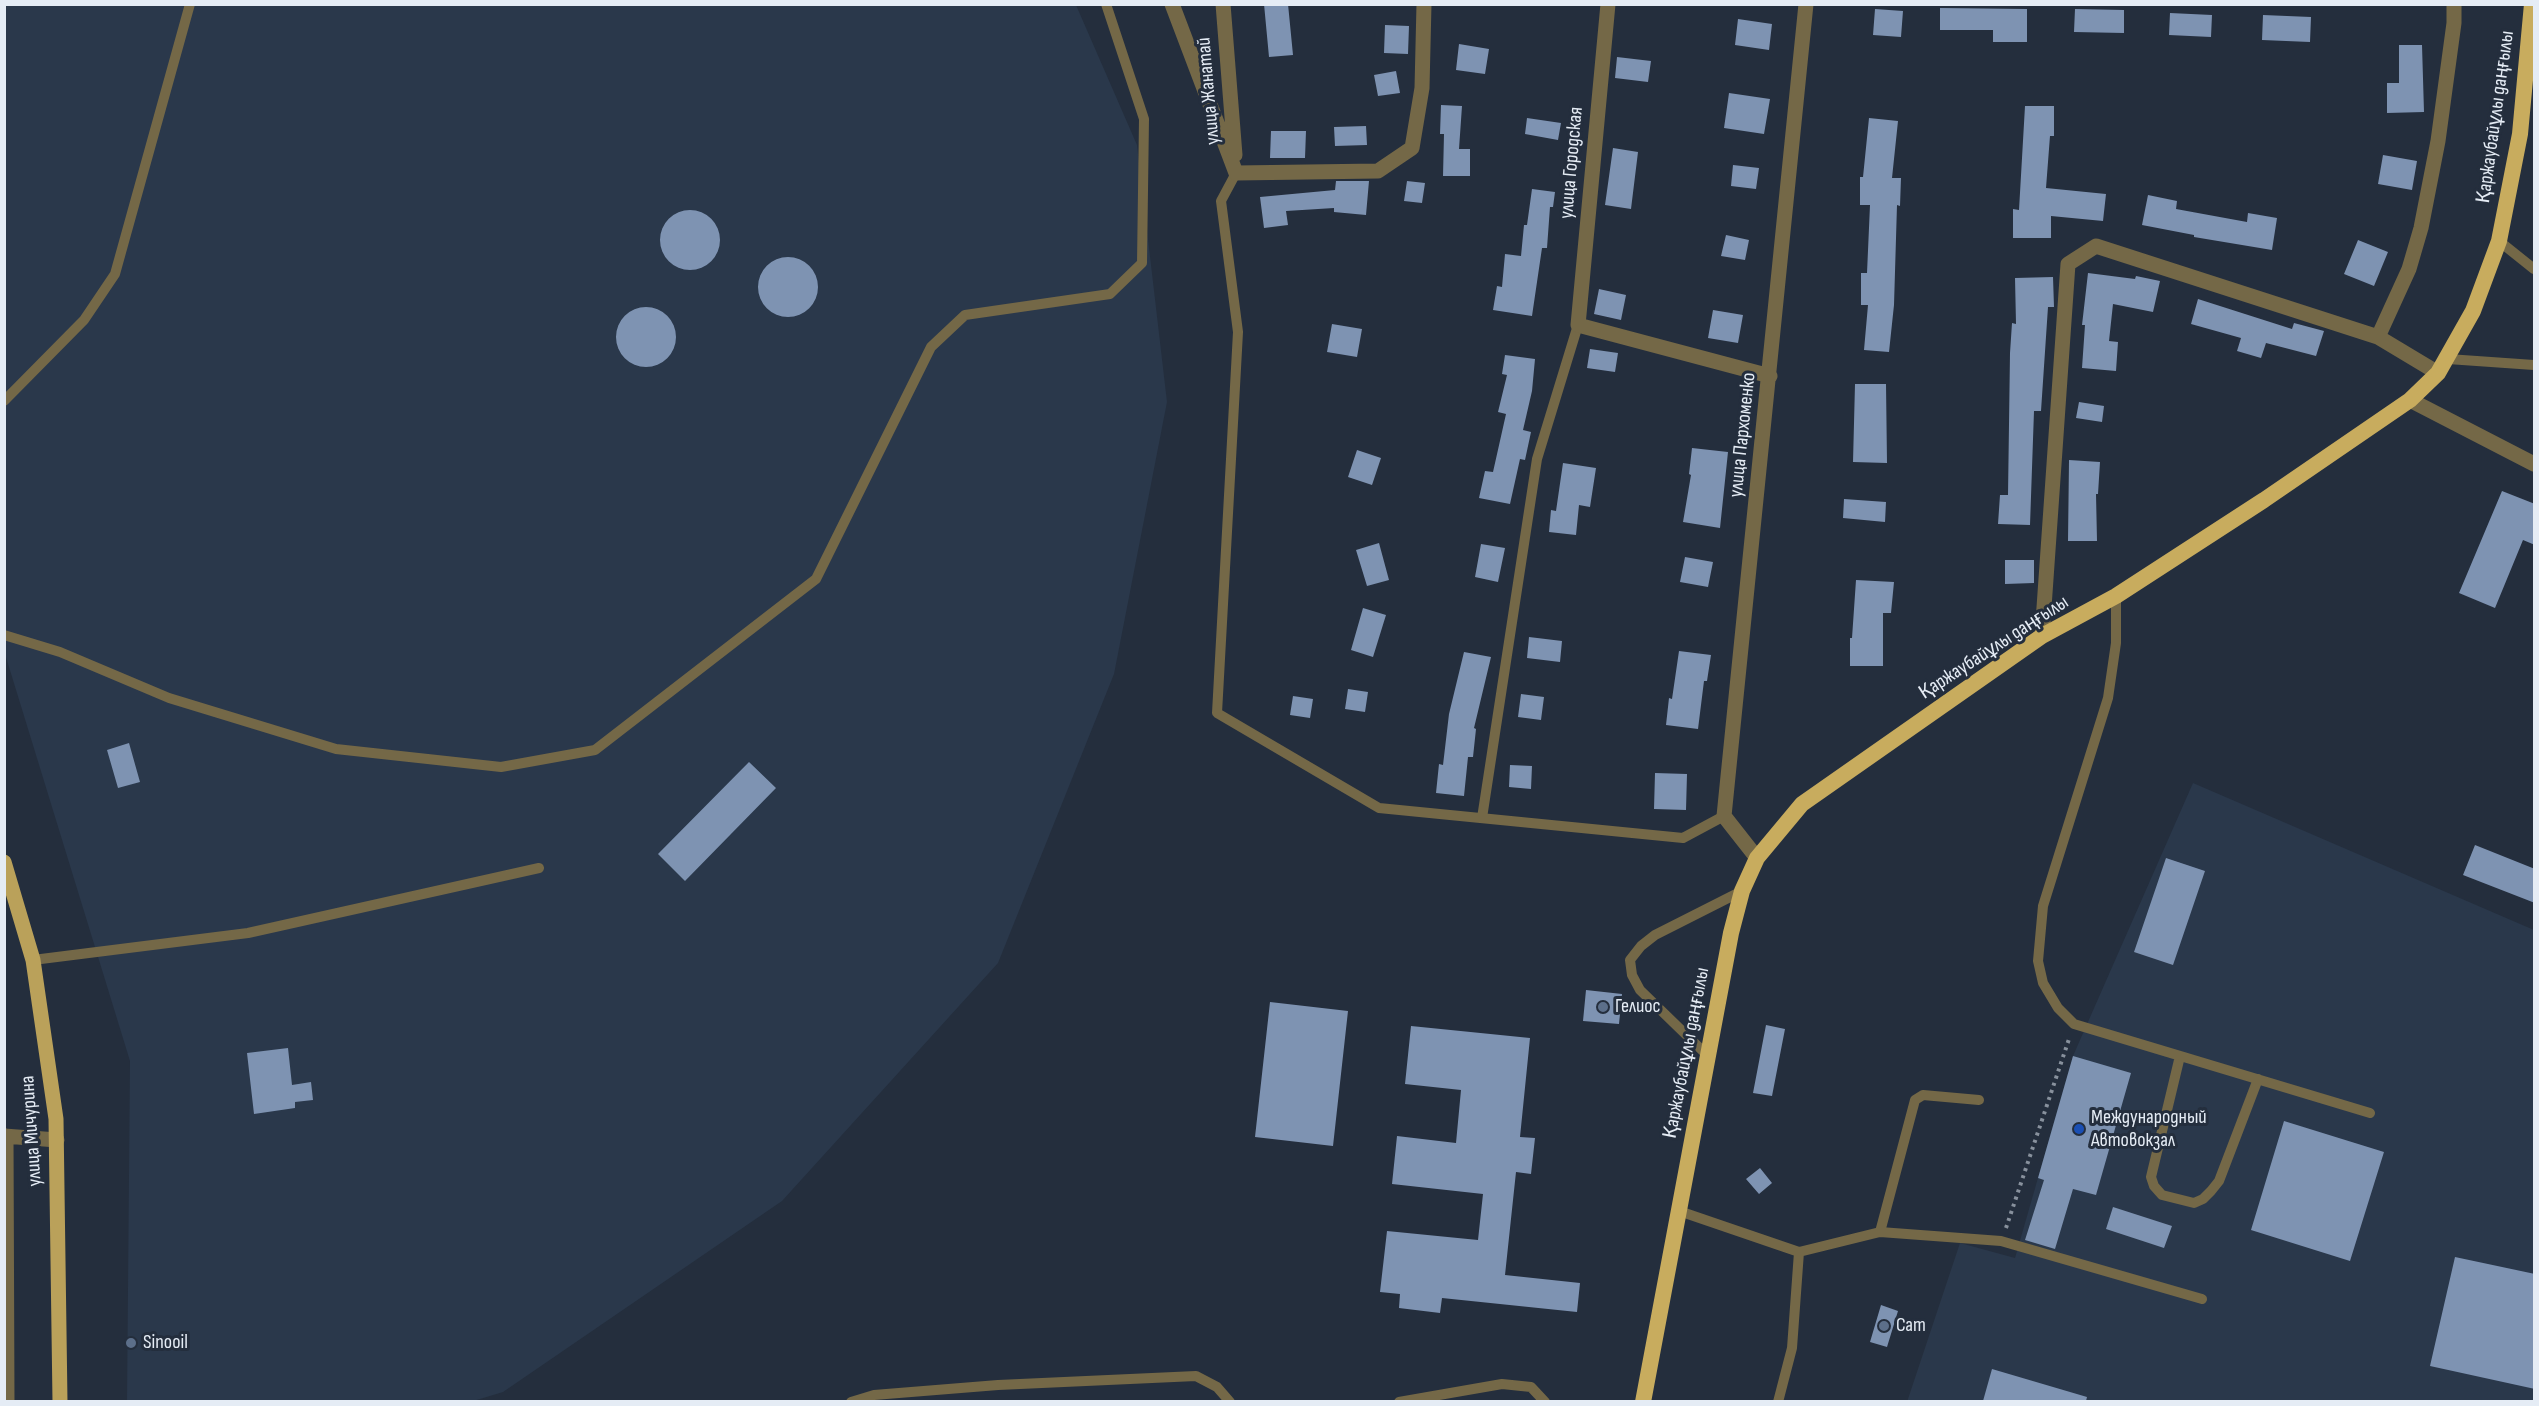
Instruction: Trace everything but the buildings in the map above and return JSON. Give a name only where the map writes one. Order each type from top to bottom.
[{"type":"highway","name":"Қаржаубайұлы даңғылы","points":[[1643,1401],[1731,933],[1742,891],[1757,858],[1802,804],[2042,636],[2116,596],[2410,400],[2443,366],[2473,311],[2499,241],[2520,134],[2532,4]]},
{"type":"main road","name":"улица Мичурина","points":[[4,862],[33,960],[56,1119],[60,1401]]},
{"type":"street","points":[[1172,4],[1236,173],[1377,171],[1412,148],[1422,87],[1424,4]]},
{"type":"street","name":"улица Жанатай","points":[[1223,4],[1236,173]]},
{"type":"street","name":"улица Городская","points":[[1578,325],[1608,4]]},
{"type":"street","name":"улица Пархоменко","points":[[1724,816],[1806,4]]},
{"type":"street","points":[[2378,337],[2409,269],[2421,228],[2438,141],[2454,23],[2454,4]]},
{"type":"street","points":[[2042,636],[2068,264],[2096,246],[2378,337],[2443,366]]},
{"type":"street","points":[[1578,325],[1770,376]]},
{"type":"street","points":[[2410,400],[2535,464]]},
{"type":"street","points":[[1724,816],[1757,858]]},
{"type":"street","points":[[6,1391],[5,1136],[57,1140]]},
{"type":"lane","points":[[4,400],[84,320],[115,274],[190,4]]},
{"type":"lane","points":[[4,635],[60,652],[169,698],[336,749],[501,767],[595,750],[816,579],[931,347],[965,315],[1110,294],[1142,263],[1144,119],[1106,4]]},
{"type":"lane","points":[[1236,173],[1221,201],[1238,332],[1217,713],[1379,808],[1683,838],[1724,816]]},
{"type":"lane","points":[[2499,241],[2535,269]]},
{"type":"lane","points":[[1482,818],[1537,459],[1578,325]]},
{"type":"lane","points":[[2443,366],[2535,365]]},
{"type":"lane","points":[[2116,596],[2116,643],[2108,698],[2043,906],[2038,961],[2043,983],[2058,1008],[2074,1024],[2370,1113]]},
{"type":"lane","points":[[33,960],[248,933],[539,868]]},
{"type":"lane","points":[[1708,1056],[1640,990],[1632,975],[1630,960],[1641,946],[1655,935],[1742,891]]},
{"type":"lane","points":[[2180,1056],[2151,1177],[2154,1186],[2162,1195],[2194,1203],[2203,1199],[2211,1191],[2219,1181],[2258,1079]]},
{"type":"lane","points":[[1880,1232],[1915,1100],[1923,1095],[1979,1100]]},
{"type":"lane","points":[[1679,1211],[1799,1252],[1880,1232],[2001,1241],[2202,1299]]},
{"type":"lane","points":[[1778,1401],[1792,1348],[1799,1252]]},
{"type":"lane","points":[[851,1401],[874,1395],[976,1387],[1196,1376],[1217,1387],[1230,1401]]},
{"type":"lane","points":[[1399,1401],[1502,1384],[1531,1387],[1545,1401]]},
{"type":"path","points":[[2001,1241],[2074,1024]]},
{"type":"shaded area","points":[[4,5],[1076,5],[1137,145],[1167,402],[1114,674],[998,963],[782,1201],[503,1392],[470,1402],[127,1401],[130,1061],[5,654]]},
{"type":"shaded area","points":[[2193,783],[2534,930],[2534,1401],[1907,1402],[1960,1243],[2015,1258],[2073,1056]]},
{"type":"place","name":"Гелиос","points":[[1603,1007]]},
{"type":"place","name":"Международный Автовокзал","points":[[2079,1129]]},
{"type":"place","name":"Сат","points":[[1884,1326]]},
{"type":"place","name":"Sinooil","points":[[131,1343]]}]
